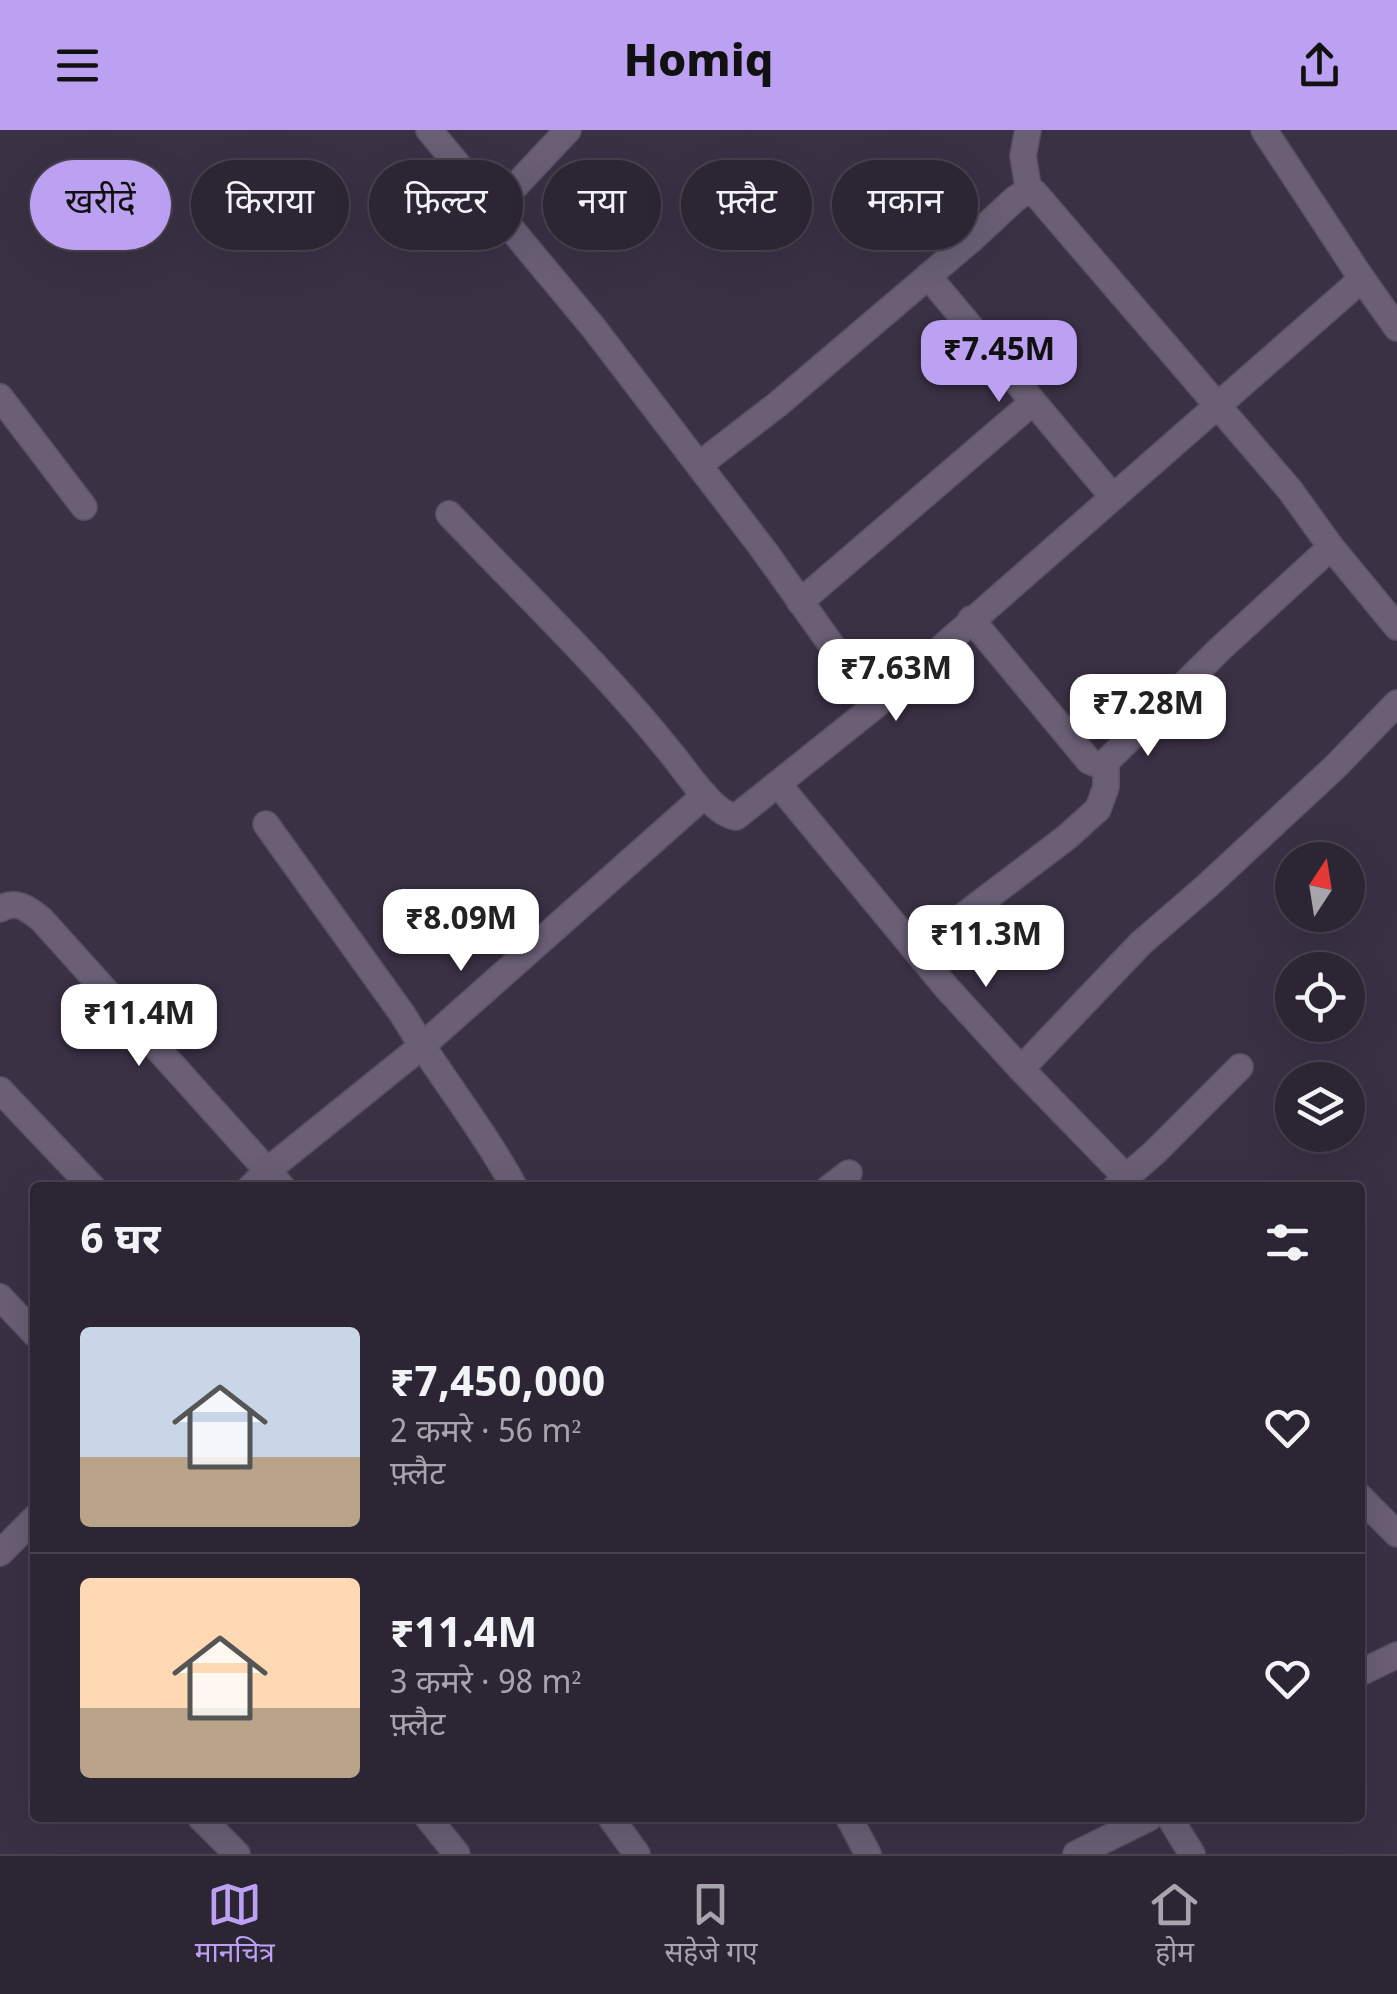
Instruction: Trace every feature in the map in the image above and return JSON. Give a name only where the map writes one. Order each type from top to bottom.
[{"type":"street","points":[[429,130],[454,160]]},
{"type":"street","points":[[523,178],[568,130]]},
{"type":"street","points":[[1028,130],[1022,156],[1029,192]]},
{"type":"street","points":[[1264,130],[1397,328]]},
{"type":"street","points":[[699,465],[778,404],[1020,194],[1029,192],[1038,196],[1220,406],[1397,627]]},
{"type":"street","points":[[523,244],[593,327],[763,548],[874,706]]},
{"type":"street","points":[[928,276],[1114,497]]},
{"type":"street","points":[[449,514],[610,683],[705,795],[731,818],[736,817],[874,706],[1362,279]]},
{"type":"street","points":[[0,397],[84,507]]},
{"type":"street","points":[[800,602],[1033,402]]},
{"type":"street","points":[[971,620],[1090,761],[1099,764],[1106,762],[1331,547]]},
{"type":"street","points":[[1020,1070],[1141,943],[1334,767],[1397,703]]},
{"type":"street","points":[[917,952],[1098,809],[1106,787],[1106,762]]},
{"type":"street","points":[[778,784],[1020,1070],[1119,1170],[1119,1182]]},
{"type":"street","points":[[0,909],[18,905],[42,920],[267,1182],[705,795]]},
{"type":"street","points":[[266,824],[404,1014],[513,1182]]},
{"type":"street","points":[[1121,1182],[1240,1066]]},
{"type":"street","points":[[0,1090],[87,1182]]},
{"type":"street","points":[[0,1298],[30,1329]]},
{"type":"street","points":[[1365,1502],[1397,1534]]},
{"type":"street","points":[[0,1553],[30,1523]]},
{"type":"street","points":[[1365,1670],[1397,1655]]},
{"type":"street","points":[[205,1822],[237,1854]]},
{"type":"street","points":[[431,1822],[457,1854]]},
{"type":"street","points":[[614,1822],[637,1854]]},
{"type":"street","points":[[851,1822],[868,1854]]},
{"type":"street","points":[[1076,1854],[1141,1822]]},
{"type":"street","points":[[1172,1822],[1192,1854]]}]
